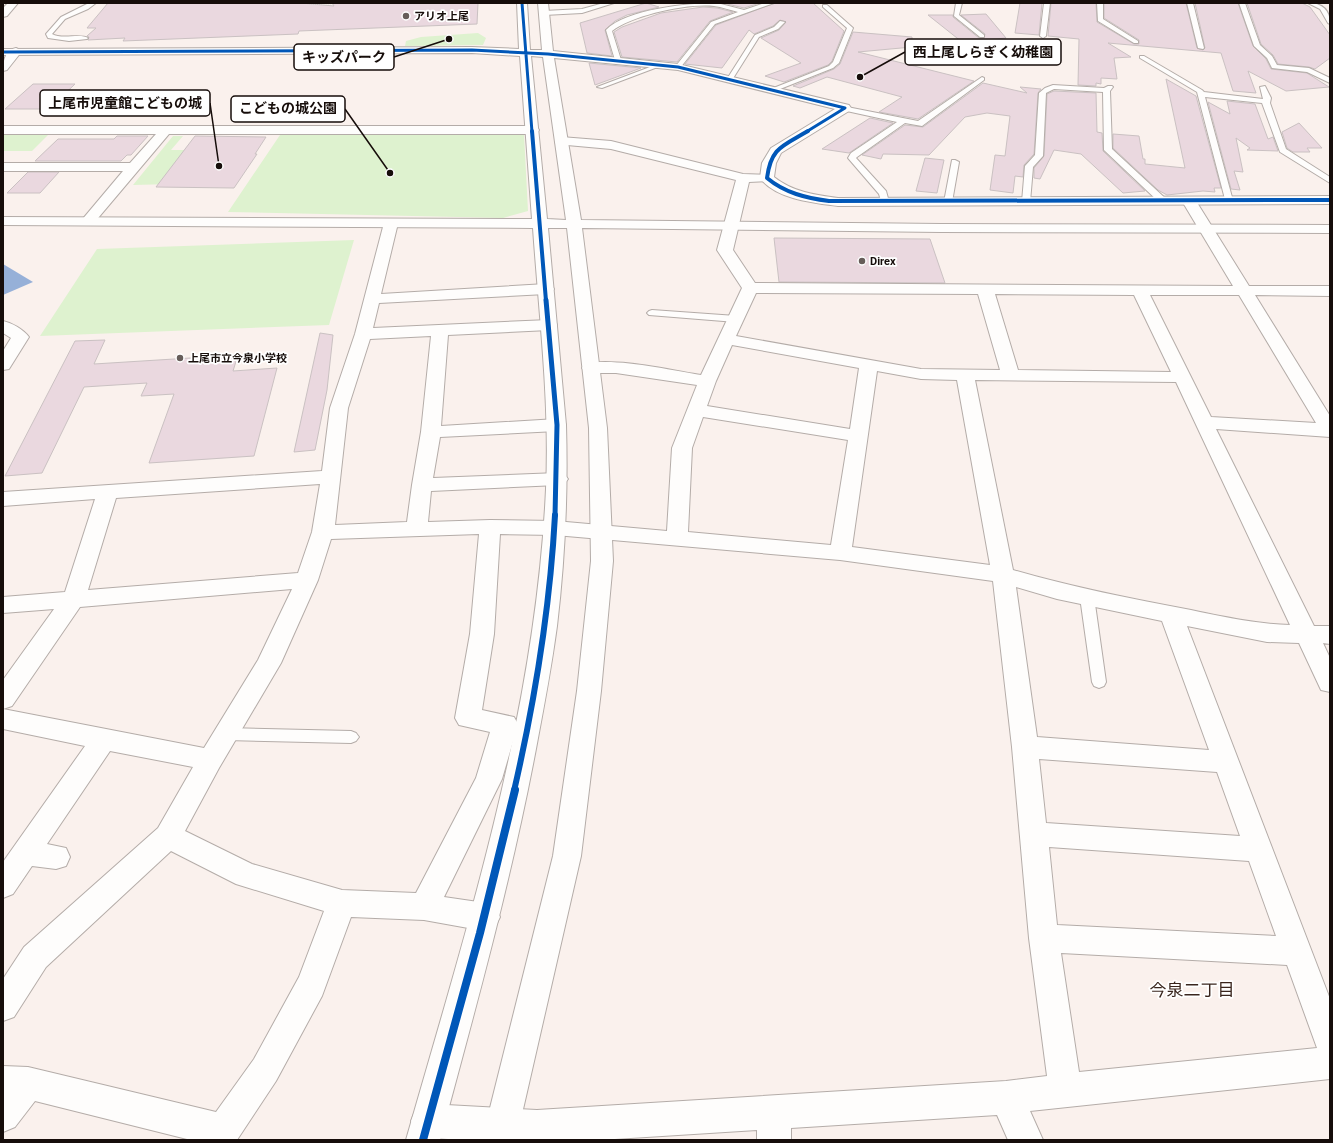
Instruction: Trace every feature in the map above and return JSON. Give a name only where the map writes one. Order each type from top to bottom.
[{"type":"street","points":[[3,14],[13,3]]},
{"type":"street","points":[[522,3],[557,425],[558,479],[555,528],[549,595],[538,672],[517,785],[485,917],[425,1131],[501,1133],[537,1127],[774,1126],[1065,1090],[1330,1063]]},
{"type":"street","points":[[501,1133],[566,856],[589,691],[602,561],[598,428],[574,224],[548,54],[543,8]]},
{"type":"street","points":[[3,52],[442,50],[525,52],[678,67],[845,108]]},
{"type":"street","points":[[3,68],[16,51]]},
{"type":"street","points":[[767,178],[769,163],[776,151],[845,108]]},
{"type":"street","points":[[3,130],[533,130]]},
{"type":"street","points":[[88,221],[165,131]]},
{"type":"street","points":[[561,141],[611,145],[744,178],[767,178],[782,189],[810,198],[838,202],[1330,200]]},
{"type":"street","points":[[3,167],[133,167]]},
{"type":"street","points":[[744,178],[725,250],[750,288]]},
{"type":"street","points":[[1189,201],[1329,431]]},
{"type":"street","points":[[3,221],[574,224],[1206,230],[1330,229]]},
{"type":"street","points":[[3,1006],[35,957],[168,836],[210,760],[269,663],[307,580],[323,532],[339,408],[372,299],[391,223]]},
{"type":"street","points":[[750,288],[1330,291]]},
{"type":"street","points":[[677,538],[682,448],[707,381],[750,288]]},
{"type":"street","points":[[372,299],[546,289]]},
{"type":"street","points":[[985,289],[1011,375]]},
{"type":"street","points":[[1140,290],[1330,683]]},
{"type":"street","points":[[362,334],[549,325]]},
{"type":"street","points":[[3,326],[20,337],[3,365]]},
{"type":"street","points":[[417,529],[422,485],[431,432],[440,330]]},
{"type":"street","points":[[726,339],[921,374],[1181,377]]},
{"type":"street","points":[[840,553],[868,364]]},
{"type":"street","points":[[591,368],[616,368],[707,381]]},
{"type":"street","points":[[965,374],[1003,575],[1025,747],[1044,938],[1065,1090]]},
{"type":"street","points":[[696,410],[858,436]]},
{"type":"street","points":[[1203,422],[1329,431]]},
{"type":"street","points":[[431,432],[557,425]]},
{"type":"street","points":[[3,500],[331,477]]},
{"type":"street","points":[[422,485],[558,479]]},
{"type":"street","points":[[3,699],[74,598],[106,493]]},
{"type":"street","points":[[323,532],[490,527],[555,528],[840,553],[1003,575],[1087,597],[1170,615],[1267,633],[1330,635]]},
{"type":"street","points":[[424,907],[490,779],[505,724],[468,718],[482,634],[490,527]]},
{"type":"street","points":[[3,605],[307,580]]},
{"type":"street","points":[[1170,615],[1330,1040]]},
{"type":"street","points":[[3,719],[210,760]]},
{"type":"street","points":[[3,885],[104,739]]},
{"type":"street","points":[[1025,747],[1225,762]]},
{"type":"street","points":[[1034,834],[1258,849]]},
{"type":"street","points":[[168,836],[246,875],[342,903],[424,907],[485,917]]},
{"type":"street","points":[[25,853],[56,857]]},
{"type":"street","points":[[3,1115],[15,1082],[220,1136],[265,1070],[311,985],[342,903]]},
{"type":"street","points":[[1044,938],[1296,951]]},
{"type":"street","points":[[1006,1098],[1026,1140]]},
{"type":"lane","points":[[85,38],[69,39],[50,37],[49,34],[62,18],[86,8],[93,3]]},
{"type":"lane","points":[[543,8],[582,11],[602,4],[611,3]]},
{"type":"lane","points":[[618,60],[609,30],[612,26],[664,9],[710,3],[743,12]]},
{"type":"lane","points":[[678,67],[709,26],[716,22],[771,3]]},
{"type":"lane","points":[[959,3],[956,15],[982,36]]},
{"type":"lane","points":[[1043,36],[1047,3]]},
{"type":"lane","points":[[1100,3],[1100,20],[1136,42]]},
{"type":"lane","points":[[1190,3],[1201,48]]},
{"type":"lane","points":[[1242,3],[1257,46],[1270,57],[1274,67],[1325,72]]},
{"type":"lane","points":[[1311,3],[1322,8],[1330,22]]},
{"type":"lane","points":[[773,90],[831,67],[836,63],[850,28],[825,6]]},
{"type":"lane","points":[[730,79],[757,36],[776,28],[782,22]]},
{"type":"lane","points":[[1142,57],[1200,91],[1229,201]]},
{"type":"lane","points":[[600,87],[660,65]]},
{"type":"lane","points":[[1309,70],[1330,81]]},
{"type":"lane","points":[[845,108],[919,124],[982,79]]},
{"type":"lane","points":[[1026,202],[1029,166],[1039,156],[1043,93],[1047,88],[1060,86],[1108,89],[1108,150],[1163,201]]},
{"type":"lane","points":[[1262,87],[1283,150],[1330,181]]},
{"type":"lane","points":[[1200,94],[1266,101]]},
{"type":"lane","points":[[885,202],[883,193],[852,158],[854,154],[903,121]]},
{"type":"lane","points":[[948,202],[955,162]]},
{"type":"lane","points":[[652,312],[736,319]]},
{"type":"lane","points":[[1087,597],[1099,682]]},
{"type":"lane","points":[[226,734],[351,737]]},
{"type":"path","points":[[308,5],[333,4]]},
{"type":"green space","points":[[478,33],[486,38],[483,45],[405,46],[406,41],[421,37]]},
{"type":"green space","points":[[3,134],[49,134],[32,151],[3,151]]},
{"type":"green space","points":[[524,134],[528,211],[503,218],[228,212],[280,135]]},
{"type":"green space","points":[[173,136],[183,136],[171,150],[204,150],[173,184],[133,185]]},
{"type":"green space","points":[[354,240],[329,325],[40,336],[97,249]]},
{"type":"water","points":[[3,264],[33,282],[3,295]]},
{"type":"building","points":[[108,3],[301,3],[334,6],[332,3],[478,3],[477,24],[299,31],[298,34],[123,41],[125,38],[88,40],[89,37],[87,36],[96,28],[87,28]]},
{"type":"building","points":[[646,3],[659,7],[627,15],[615,21],[605,30],[612,56],[587,53],[580,23]]},
{"type":"building","points":[[723,3],[760,3],[744,8]]},
{"type":"building","points":[[775,3],[813,3],[844,31],[832,61],[828,65],[784,82],[765,76],[801,63],[761,38],[779,30],[786,22],[780,20],[773,26],[754,34],[749,30],[722,68],[685,64],[716,25]]},
{"type":"building","points":[[1020,3],[1042,3],[1039,35],[1015,33]]},
{"type":"building","points":[[1051,3],[1096,3],[1097,22],[1134,44],[1139,44],[1139,40],[1104,18],[1104,3],[1186,3],[1197,48],[1203,50],[1205,48],[1195,3],[1238,3],[1253,46],[1266,59],[1271,69],[1307,73],[1329,87],[1286,91],[1248,71],[1256,93],[1233,91],[1221,53],[1108,43],[1131,57],[1114,58],[1117,79],[1101,78],[1101,84],[1096,83],[1096,86],[1078,85],[1079,39],[1048,36]]},
{"type":"building","points":[[1247,3],[1302,3],[1310,7],[1330,35],[1330,58],[1315,69],[1278,64],[1273,55],[1261,44]]},
{"type":"building","points":[[703,7],[717,8],[733,12],[710,21],[677,62],[622,57],[614,32],[622,27],[661,13]]},
{"type":"building","points":[[986,14],[1006,38],[962,42],[928,15],[953,15],[953,17],[979,38],[984,38],[985,34],[961,15]]},
{"type":"building","points":[[853,32],[912,37],[912,47],[858,52],[974,81],[918,119],[879,112],[902,97],[827,77],[800,88],[793,86],[834,69],[840,64]]},
{"type":"building","points":[[589,63],[641,68],[595,85]]},
{"type":"building","points":[[1166,79],[1196,96],[1221,188],[1214,188],[1215,192],[1203,191],[1167,195],[1158,190],[1113,148],[1113,134],[1139,136],[1145,164],[1185,168]]},
{"type":"building","points":[[983,83],[1027,93],[1020,87],[1041,89],[1038,93],[1034,154],[1024,165],[1023,177],[1015,176],[1013,193],[990,190],[995,155],[1005,156],[1010,116],[987,113],[965,117],[929,155],[883,154],[881,159],[862,155],[905,125],[923,127]]},
{"type":"building","points":[[33,84],[75,84],[49,109],[5,109]]},
{"type":"building","points":[[1054,91],[1096,93],[1097,132],[1102,133],[1103,151],[1145,191],[1123,193],[1081,154],[1054,150],[1040,179],[1034,178],[1034,168],[1044,156],[1047,94]]},
{"type":"building","points":[[1227,101],[1255,104],[1268,139],[1273,137],[1278,151],[1247,150],[1250,148],[1236,138],[1243,172],[1234,171],[1240,190],[1231,189],[1208,102],[1230,114]]},
{"type":"building","points":[[870,118],[893,123],[849,153],[822,149]]},
{"type":"building","points":[[1299,123],[1322,148],[1307,148],[1310,152],[1293,152],[1287,148],[1282,132]]},
{"type":"building","points":[[117,136],[148,136],[131,155],[127,155],[121,161],[35,161],[58,139],[114,139]]},
{"type":"building","points":[[195,136],[266,137],[255,154],[257,154],[234,188],[156,187]]},
{"type":"building","points":[[925,158],[944,160],[937,193],[916,191]]},
{"type":"building","points":[[28,172],[59,172],[40,193],[7,193]]},
{"type":"building","points":[[774,238],[930,239],[945,283],[779,282]]},
{"type":"building","points":[[320,333],[333,335],[327,390],[315,450],[294,452]]},
{"type":"building","points":[[105,340],[94,364],[238,355],[233,371],[277,368],[254,456],[149,463],[174,394],[141,396],[147,383],[84,387],[42,473],[5,476],[75,341]]},
{"type":"cycle path","points":[[423,1140],[480,933],[518,777],[538,675],[551,572],[556,488],[557,425],[522,3]]},
{"type":"cycle path","points":[[3,52],[472,50],[548,54],[678,67],[845,108],[776,151],[769,163],[767,178],[783,189],[800,196],[838,202],[1330,200]]},
{"type":"place","name":"アリオ上尾","points":[[406,16]]},
{"type":"place","name":"キッズパーク","points":[[449,39]]},
{"type":"place","name":"西上尾しらぎく幼稚園","points":[[860,77]]},
{"type":"place","name":"上尾市児童館こどもの城","points":[[219,166]]},
{"type":"place","name":"こどもの城公園","points":[[390,173]]},
{"type":"place","name":"Direx","points":[[862,261]]},
{"type":"place","name":"上尾市立今泉小学校","points":[[180,358]]},
{"type":"district","name":"今泉二丁目","points":[[1192,990]]}]
